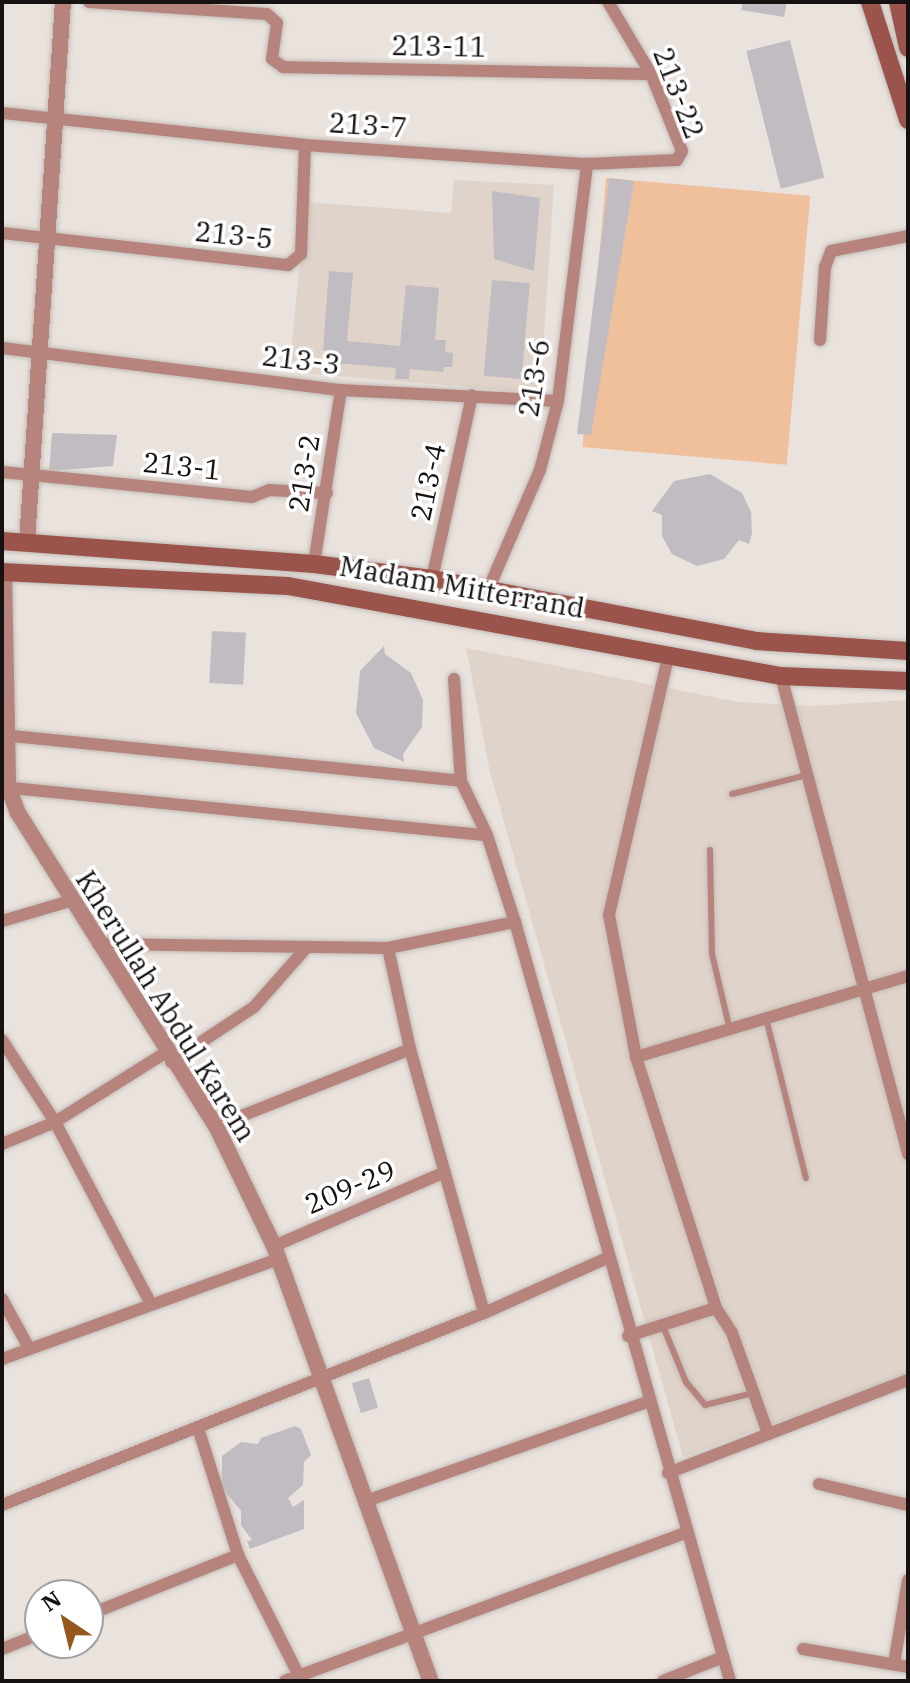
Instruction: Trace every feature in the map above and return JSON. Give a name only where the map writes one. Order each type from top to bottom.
[{"type":"main road","points":[[870,2],[876,31],[908,120]]},
{"type":"main road","points":[[898,2],[908,48]]},
{"type":"main road","name":"Madam Mitterrand","points":[[2,541],[314,564],[432,579],[756,641],[908,651]]},
{"type":"main road","name":"Madam Mitterrand","points":[[3,572],[288,586],[669,653],[781,676],[908,681]]},
{"type":"street","points":[[27,542],[63,2]]},
{"type":"street","name":"213-11","points":[[89,2],[274,17],[272,59],[283,67],[651,74]]},
{"type":"street","name":"213-22","points":[[608,2],[619,8],[651,74],[682,151],[677,160]]},
{"type":"street","points":[[876,31],[904,24]]},
{"type":"street","name":"213-7","points":[[2,113],[305,145],[587,164],[677,160]]},
{"type":"street","name":"213-5","points":[[2,233],[288,265],[301,254],[305,145]]},
{"type":"street","name":"213-6","points":[[488,590],[540,470],[558,401],[587,164]]},
{"type":"street","points":[[820,340],[825,267],[831,251],[908,236]]},
{"type":"street","name":"213-3","points":[[2,348],[341,390],[558,401]]},
{"type":"street","name":"213-2","points":[[314,564],[341,390]]},
{"type":"street","name":"213-4","points":[[432,579],[472,395]]},
{"type":"street","name":"213-1","points":[[2,472],[252,497],[269,490],[327,493]]},
{"type":"street","name":"Kherullah Abdul Karem","points":[[3,572],[5,787],[70,901],[168,1057],[216,1126],[276,1252],[418,1633],[431,1681]]},
{"type":"street","points":[[669,653],[609,915],[636,1057],[716,1308],[732,1333],[768,1433]]},
{"type":"street","points":[[781,676],[810,774],[908,1154]]},
{"type":"street","points":[[454,679],[461,781],[487,835],[515,922],[628,1336],[730,1681]]},
{"type":"street","points":[[5,735],[461,781]]},
{"type":"street","points":[[5,787],[487,835]]},
{"type":"street","points":[[2,921],[70,901]]},
{"type":"street","points":[[98,944],[388,948],[515,922]]},
{"type":"street","points":[[2,1144],[55,1122],[254,1007],[307,947]]},
{"type":"street","points":[[388,948],[410,1049],[484,1313]]},
{"type":"street","points":[[636,1057],[729,1026],[908,976]]},
{"type":"street","points":[[2,1040],[55,1122],[150,1302]]},
{"type":"street","points":[[216,1126],[410,1049]]},
{"type":"street","name":"209-29","points":[[2,1359],[276,1252],[445,1172]]},
{"type":"street","points":[[2,1505],[484,1313],[607,1258]]},
{"type":"street","points":[[2,1299],[29,1348]]},
{"type":"street","points":[[628,1336],[716,1308]]},
{"type":"street","points":[[668,1473],[908,1380]]},
{"type":"street","points":[[369,1500],[648,1402]]},
{"type":"street","points":[[198,1428],[238,1555],[299,1676]]},
{"type":"street","points":[[819,1484],[908,1505]]},
{"type":"street","points":[[285,1681],[686,1533]]},
{"type":"street","points":[[104,1609],[238,1555]]},
{"type":"street","points":[[894,1664],[908,1580]]},
{"type":"street","points":[[2,1649],[24,1640]]},
{"type":"street","points":[[803,1649],[908,1667]]},
{"type":"street","points":[[663,1681],[723,1657]]},
{"type":"lane","points":[[732,794],[810,774]]},
{"type":"lane","points":[[710,850],[712,954],[729,1026]]},
{"type":"lane","points":[[766,1016],[806,1178]]},
{"type":"lane","points":[[663,1325],[686,1382],[705,1405],[753,1393]]},
{"type":"shaded area","points":[[606,178],[810,196],[787,465],[582,447]]},
{"type":"shaded area","points":[[454,180],[554,185],[540,393],[289,372],[306,202],[451,213]]},
{"type":"shaded area","points":[[466,648],[738,702],[813,706],[908,700],[908,1374],[683,1457],[490,772]]},
{"type":"building","points":[[743,2],[787,2],[784,17],[741,10]]},
{"type":"building","points":[[790,40],[824,178],[781,189],[746,51]]},
{"type":"building","points":[[609,178],[634,181],[591,435],[577,434]]},
{"type":"building","points":[[492,191],[540,198],[534,271],[494,259]]},
{"type":"building","points":[[329,271],[353,273],[347,341],[400,346],[406,285],[439,288],[435,340],[446,340],[445,352],[453,353],[452,367],[444,367],[443,372],[410,369],[409,379],[395,379],[396,368],[333,363],[333,351],[323,350]]},
{"type":"building","points":[[492,280],[530,283],[521,379],[484,376]]},
{"type":"building","points":[[52,433],[117,435],[113,466],[49,471]]},
{"type":"building","points":[[710,474],[742,493],[751,512],[752,533],[749,544],[739,540],[724,559],[697,566],[672,554],[662,536],[662,515],[652,511],[674,481]]},
{"type":"building","points":[[212,631],[246,633],[243,685],[209,683]]},
{"type":"building","points":[[384,646],[385,654],[411,673],[423,700],[422,727],[403,754],[404,762],[374,748],[356,713],[360,671]]},
{"type":"building","points":[[369,1378],[378,1408],[361,1413],[352,1383]]},
{"type":"building","points":[[295,1426],[301,1429],[311,1455],[304,1462],[303,1485],[288,1498],[293,1507],[304,1500],[304,1529],[250,1549],[247,1541],[252,1540],[241,1525],[241,1511],[222,1488],[222,1456],[241,1442],[258,1444],[261,1438]]}]
